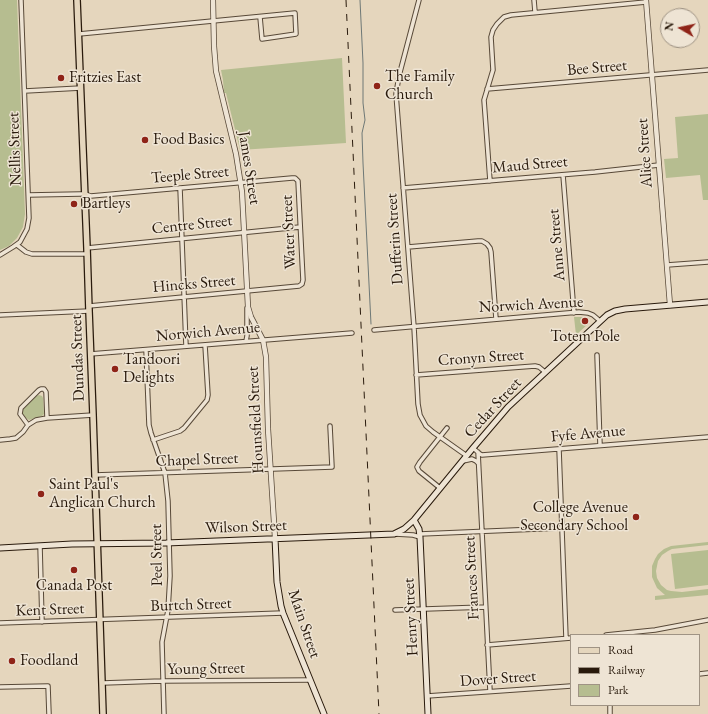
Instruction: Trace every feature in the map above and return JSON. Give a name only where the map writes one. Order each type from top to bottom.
[{"type":"main road","name":"Dundas Street","points":[[77,0],[103,714]]},
{"type":"main road","name":"Norwich Avenue","points":[[600,321],[609,314],[621,309],[708,302]]},
{"type":"main road","name":"Cedar Street","points":[[414,520],[506,410],[600,321]]},
{"type":"main road","name":"Wilson Street","points":[[0,548],[381,535],[394,534],[404,529],[414,520]]},
{"type":"main road","name":"Henry Street","points":[[414,520],[420,536],[428,714]]},
{"type":"main road","name":"Main Street","points":[[275,538],[277,582],[283,613],[324,714]]},
{"type":"street","name":"Nellis Street","points":[[17,245],[25,233],[29,222],[21,0]]},
{"type":"street","name":"James Street","points":[[213,0],[216,71],[236,154],[243,207],[248,303],[246,341]]},
{"type":"street","name":"Dufferin Street","points":[[419,0],[399,76],[396,94],[414,327],[418,404],[420,415],[426,426],[466,456]]},
{"type":"street","points":[[534,0],[534,12]]},
{"type":"street","points":[[490,180],[484,102],[493,70],[491,37],[496,24],[502,18],[507,16],[646,1]]},
{"type":"street","name":"Alice Street","points":[[646,1],[670,305]]},
{"type":"street","points":[[79,34],[295,13],[296,34],[262,39],[260,17]]},
{"type":"street","name":"Bee Street","points":[[487,89],[708,70]]},
{"type":"street","points":[[25,91],[81,88]]},
{"type":"street","name":"Maud Street","points":[[403,188],[563,175],[659,165]]},
{"type":"street","name":"Anne Street","points":[[563,175],[574,313]]},
{"type":"street","name":"Teeple Street","points":[[29,195],[85,194],[91,196],[240,182],[292,178],[296,180]]},
{"type":"street","name":"Water Street","points":[[296,180],[298,181],[302,284]]},
{"type":"street","points":[[180,188],[186,346]]},
{"type":"street","name":"Centre Street","points":[[17,245],[26,252],[32,254],[87,251],[182,238],[300,227]]},
{"type":"street","points":[[408,247],[478,241],[482,241],[487,244],[490,248],[496,319]]},
{"type":"street","points":[[0,255],[17,245]]},
{"type":"street","points":[[667,265],[708,262]]},
{"type":"street","name":"Hincks Street","points":[[0,315],[89,308],[184,297],[295,287],[302,284]]},
{"type":"street","name":"Hounsfield Street","points":[[248,303],[251,318],[263,340],[266,362],[268,429],[275,538]]},
{"type":"street","name":"Norwich Avenue","points":[[374,330],[574,313],[588,313],[595,316],[600,321]]},
{"type":"street","name":"Norwich Avenue","points":[[90,354],[352,333]]},
{"type":"street","points":[[153,440],[180,431],[207,400],[205,345]]},
{"type":"street","name":"Peel Street","points":[[146,350],[149,420],[153,440],[165,473],[168,501],[170,584],[162,642],[164,714]]},
{"type":"street","points":[[597,355],[600,445]]},
{"type":"street","name":"Cronyn Street","points":[[416,375],[535,366],[539,366],[545,372]]},
{"type":"street","points":[[28,425],[20,414],[21,408],[39,390],[42,389],[46,392],[47,418]]},
{"type":"street","points":[[0,440],[10,440],[16,438],[28,425],[36,420],[93,415]]},
{"type":"street","name":"Chapel Street","points":[[95,475],[332,467],[330,426]]},
{"type":"street","points":[[440,488],[417,468],[447,428]]},
{"type":"street","name":"Fyfe Avenue","points":[[478,452],[482,455],[708,437]]},
{"type":"street","points":[[473,448],[478,452]]},
{"type":"street","points":[[559,449],[566,638]]},
{"type":"street","name":"Frances Street","points":[[478,452],[490,691]]},
{"type":"street","points":[[463,461],[473,460],[479,464]]},
{"type":"street","name":"Wilson Street","points":[[394,534],[420,536],[482,531],[562,528]]},
{"type":"street","points":[[40,546],[42,622]]},
{"type":"street","points":[[395,610],[485,607]]},
{"type":"street","name":"Burtch Street","points":[[100,620],[283,613]]},
{"type":"street","name":"Kent Street","points":[[0,623],[100,620]]},
{"type":"street","points":[[617,634],[657,630],[708,620]]},
{"type":"street","points":[[487,644],[570,638]]},
{"type":"street","name":"Young Street","points":[[102,683],[310,680]]},
{"type":"street","points":[[0,687],[48,686],[49,714]]},
{"type":"street","name":"Dover Street","points":[[427,696],[570,686]]},
{"type":"green space","points":[[0,0],[17,0],[25,214],[23,227],[17,238],[9,246],[0,250]]},
{"type":"green space","points":[[342,58],[346,143],[240,150],[226,93],[224,93],[221,70]]},
{"type":"green space","points":[[708,114],[708,200],[703,200],[700,175],[666,178],[664,159],[678,158],[675,117]]},
{"type":"green space","points":[[574,317],[586,317],[589,321],[588,324],[576,335]]},
{"type":"green space","points":[[39,395],[43,398],[44,414],[29,420],[25,417],[22,411],[36,396]]},
{"type":"green space","points":[[708,542],[708,545],[672,549],[668,551],[662,555],[658,561],[656,571],[657,578],[661,585],[667,590],[682,592],[708,589],[708,595],[655,600],[655,596],[665,595],[657,588],[652,577],[652,566],[658,554],[671,546]]},
{"type":"green space","points":[[708,550],[708,585],[675,589],[671,554]]},
{"type":"waterway","points":[[360,0],[363,103],[365,120],[362,133],[363,163],[371,324]]},
{"type":"railway","points":[[346,0],[379,714]]},
{"type":"place","name":"Fritzies East","points":[[61,78]]},
{"type":"place","name":"The Family Church","points":[[377,86]]},
{"type":"place","name":"Food Basics","points":[[145,140]]},
{"type":"place","name":"Bartleys","points":[[74,204]]},
{"type":"place","name":"Totem Pole","points":[[585,321]]},
{"type":"place","name":"Tandoori Delights","points":[[115,369]]},
{"type":"place","name":"Saint Paul's Anglican Church","points":[[41,494]]},
{"type":"place","name":"College Avenue Secondary School","points":[[636,517]]},
{"type":"place","name":"Canada Post","points":[[74,570]]},
{"type":"place","name":"Foodland","points":[[12,661]]}]
